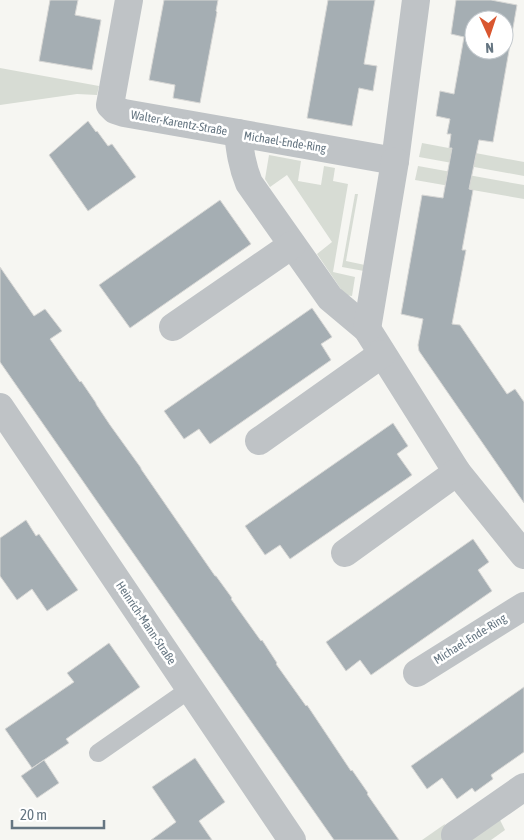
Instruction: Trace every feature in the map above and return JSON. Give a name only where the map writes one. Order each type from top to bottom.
[{"type":"street","name":"Walter-Karentz-Straße","points":[[129,0],[110,106],[124,114],[238,133]]},
{"type":"street","points":[[367,329],[395,160],[416,0]]},
{"type":"street","name":"Michael-Ende-Ring","points":[[395,160],[238,133],[240,158],[249,183],[330,298],[367,329],[458,472],[524,555]]},
{"type":"street","points":[[173,327],[292,245]]},
{"type":"street","points":[[259,441],[382,354]]},
{"type":"street","name":"Heinrich-Mann-Straße","points":[[0,407],[292,840]]},
{"type":"street","points":[[346,553],[458,472]]},
{"type":"street","name":"Michael-Ende-Ring","points":[[417,673],[524,606]]},
{"type":"street","points":[[455,834],[523,789]]},
{"type":"lane","points":[[98,753],[190,689]]},
{"type":"shaded area","points":[[0,68],[99,86],[97,95],[77,94],[0,105]]},
{"type":"shaded area","points":[[422,143],[524,162],[524,176],[419,157]]},
{"type":"shaded area","points":[[269,155],[301,161],[298,181],[321,185],[324,166],[335,168],[333,181],[348,184],[333,272],[355,277],[352,296],[345,295],[317,254],[332,242],[287,175],[270,187],[265,179]]},
{"type":"shaded area","points":[[418,166],[524,185],[524,199],[415,180]]},
{"type":"shaded area","points":[[355,194],[358,194],[346,261],[365,265],[364,271],[342,267]]},
{"type":"shaded area","points":[[499,818],[505,830],[491,840],[468,840]]},
{"type":"shaded area","points":[[445,824],[443,840],[422,840]]},
{"type":"building","points":[[50,0],[78,0],[75,15],[101,20],[92,70],[39,61]]},
{"type":"building","points":[[164,0],[218,0],[200,103],[173,98],[175,85],[149,80]]},
{"type":"building","points":[[328,0],[375,0],[364,64],[377,66],[373,91],[359,88],[352,126],[307,118]]},
{"type":"building","points":[[456,0],[491,0],[517,5],[514,22],[514,10],[464,10],[464,37],[451,34]]},
{"type":"building","points":[[464,37],[464,60],[507,60],[493,142],[479,140],[469,189],[473,190],[462,250],[466,250],[452,324],[460,325],[507,394],[515,389],[524,402],[524,503],[419,351],[418,345],[423,319],[401,314],[422,195],[443,198],[452,148],[449,148],[451,134],[447,134],[450,119],[436,116],[440,91],[454,94]]},
{"type":"building","points":[[88,121],[108,146],[112,144],[136,177],[88,211],[49,155]]},
{"type":"building","points":[[220,200],[251,244],[130,328],[99,285]]},
{"type":"building","points":[[0,267],[34,316],[45,309],[62,331],[50,339],[231,599],[262,640],[276,664],[307,705],[399,840],[334,840],[96,500],[0,362]]},
{"type":"building","points":[[312,308],[332,337],[321,344],[331,360],[210,444],[199,429],[184,439],[164,411]]},
{"type":"building","points":[[393,423],[408,446],[397,454],[412,475],[290,559],[280,545],[265,555],[245,526]]},
{"type":"building","points":[[26,520],[36,536],[39,534],[78,590],[47,611],[32,589],[17,600],[0,576],[0,538]]},
{"type":"building","points":[[473,539],[489,562],[478,570],[492,591],[371,675],[360,660],[346,671],[326,642]]},
{"type":"building","points":[[109,643],[140,687],[66,739],[69,743],[32,768],[5,729],[74,682],[67,673]]},
{"type":"building","points":[[524,687],[524,752],[491,775],[493,779],[475,792],[472,788],[457,799],[442,778],[427,789],[411,766]]},
{"type":"building","points":[[195,758],[225,802],[199,821],[212,840],[151,840],[176,822],[152,787]]},
{"type":"building","points":[[44,760],[59,783],[37,798],[21,776]]}]
